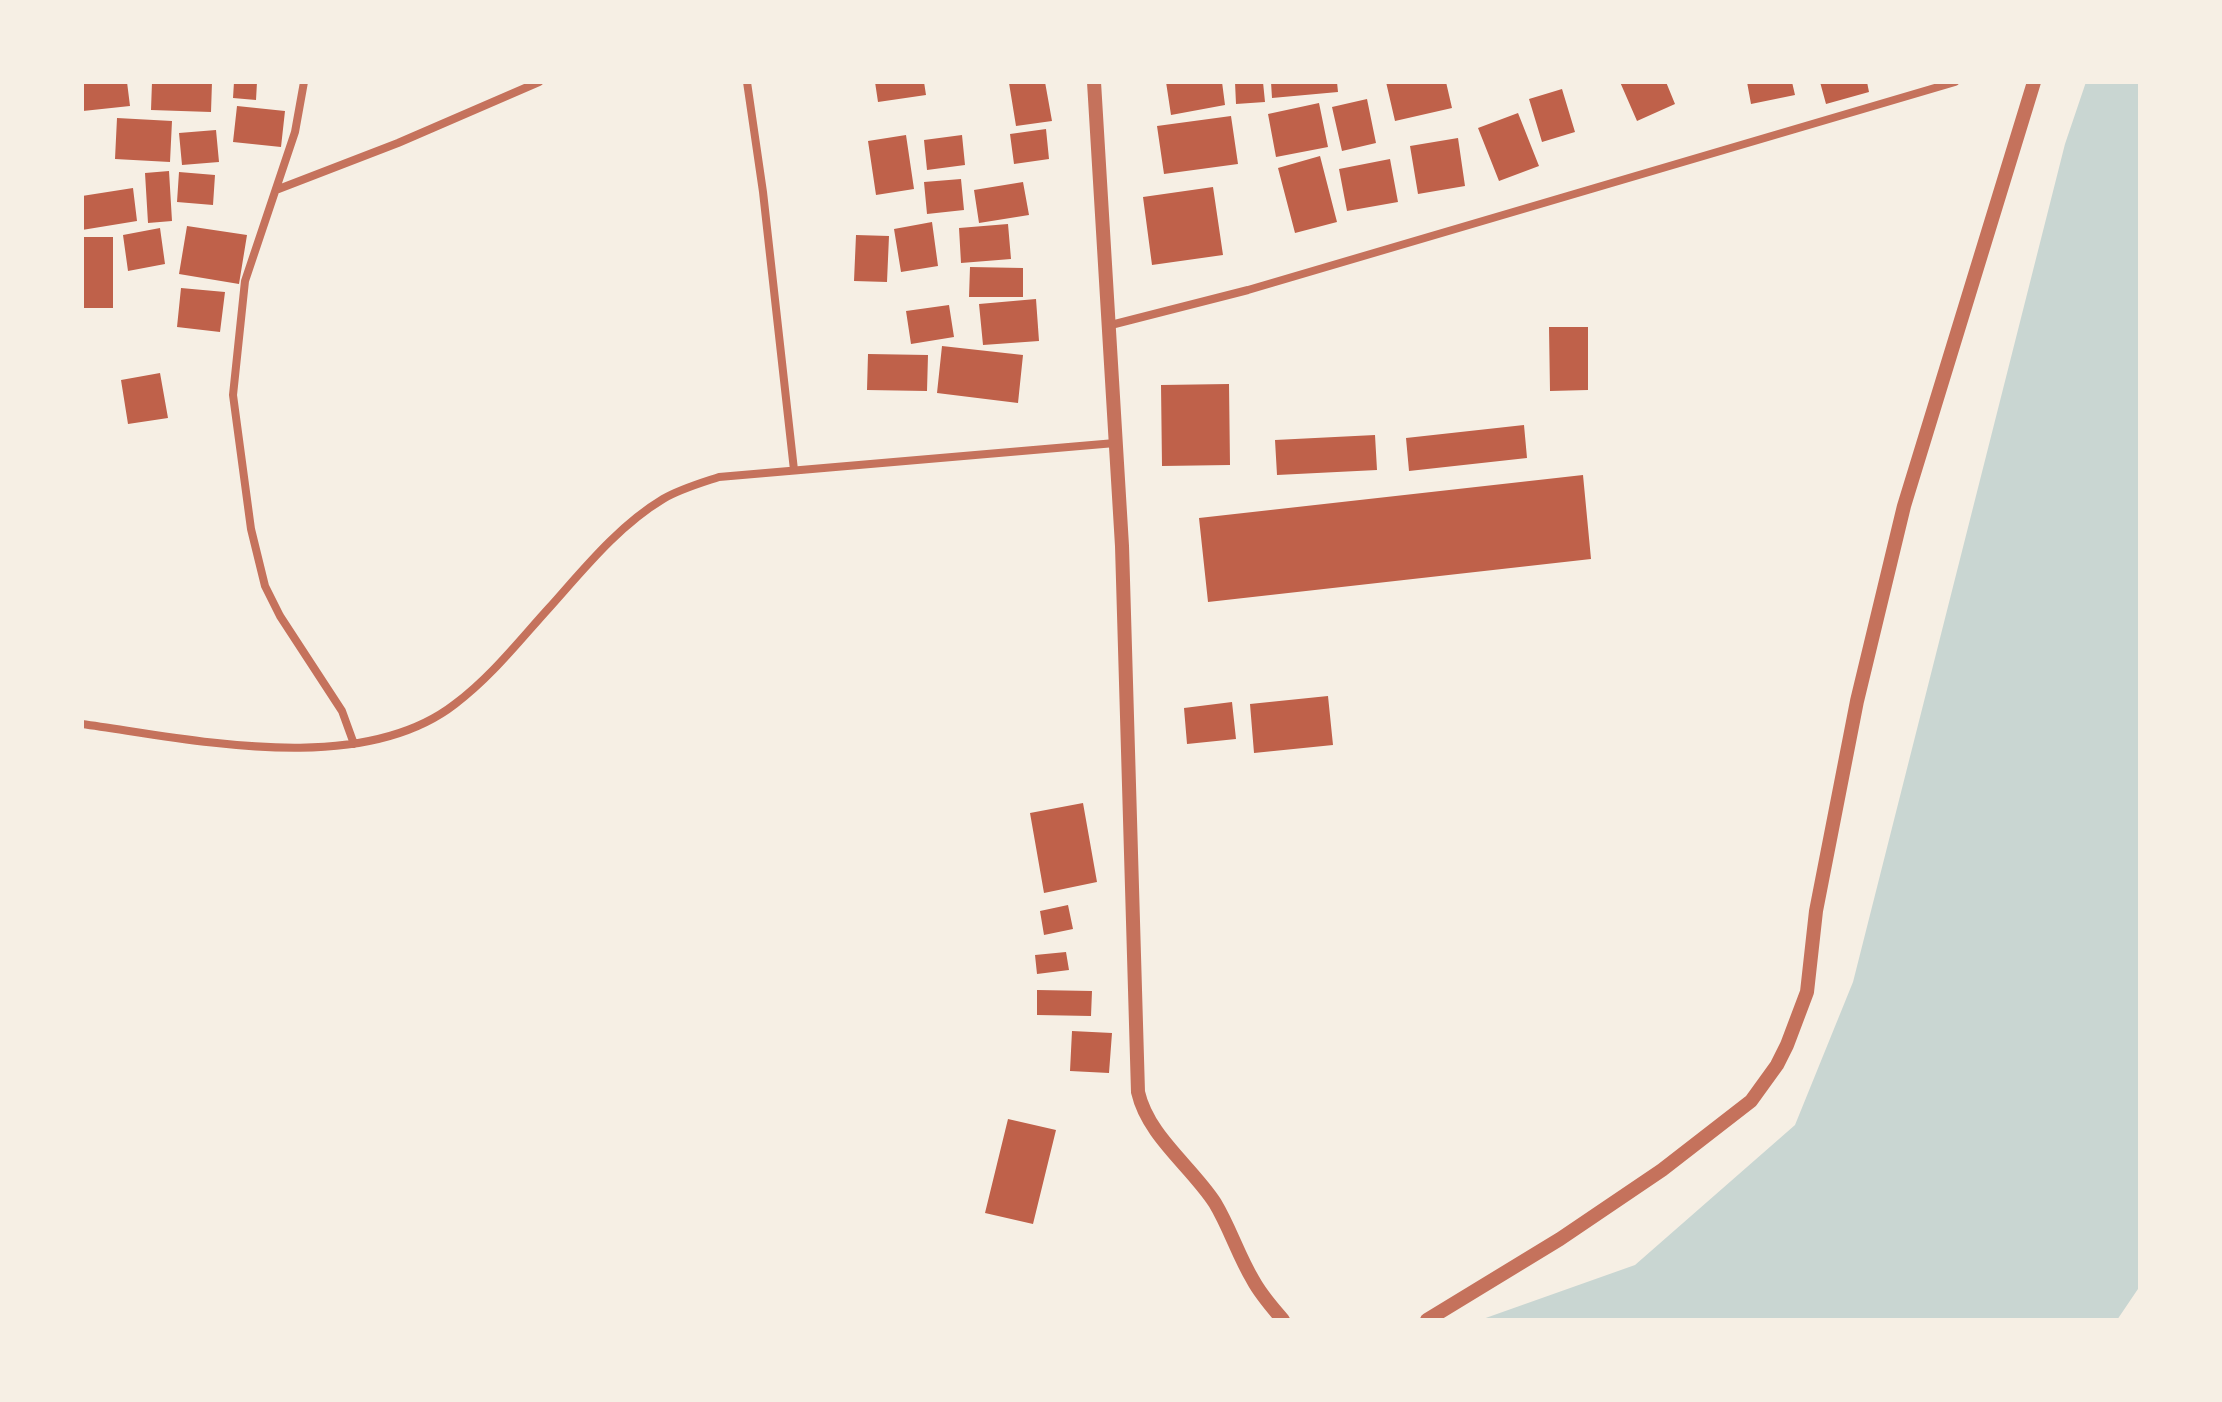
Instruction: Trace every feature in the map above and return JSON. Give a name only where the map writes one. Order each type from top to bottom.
[{"type":"street","points":[[304,82],[295,132],[245,281],[233,395],[251,529],[265,586],[280,616],[342,711],[354,744]]},
{"type":"street","points":[[276,190],[398,143],[539,82]]},
{"type":"street","points":[[747,82],[763,192],[794,470]]},
{"type":"street","points":[[1094,82],[1122,546],[1138,1092],[1142,1108],[1207,1192],[1253,1280],[1283,1320]]},
{"type":"street","points":[[1107,326],[1248,290],[1955,82]]},
{"type":"street","points":[[1427,1320],[1534,1255],[1662,1170],[1751,1101],[1777,1065],[1787,1045],[1807,992],[1816,911],[1854,716],[1904,506],[2034,82]]},
{"type":"street","points":[[82,724],[217,743],[323,748],[395,735],[455,705],[497,666],[620,531],[663,499],[719,477],[1115,443]]},
{"type":"shaded area","points":[[2086,82],[2140,82],[2140,1286],[2117,1320],[1480,1320],[1635,1265],[1795,1125],[1853,982],[2065,144]]},
{"type":"building","points":[[82,82],[127,82],[130,106],[83,111]]},
{"type":"building","points":[[152,82],[212,82],[211,112],[151,110]]},
{"type":"building","points":[[234,82],[257,82],[256,100],[233,98]]},
{"type":"building","points":[[875,82],[924,82],[926,95],[878,102]]},
{"type":"building","points":[[1045,82],[1052,121],[1016,126],[1009,83]]},
{"type":"building","points":[[1166,82],[1222,82],[1225,105],[1171,115]]},
{"type":"building","points":[[1235,82],[1263,82],[1265,102],[1236,104]]},
{"type":"building","points":[[1271,82],[1337,82],[1338,92],[1272,98]]},
{"type":"building","points":[[1386,82],[1446,82],[1452,108],[1395,121]]},
{"type":"building","points":[[1620,82],[1666,82],[1675,104],[1637,121]]},
{"type":"building","points":[[1747,82],[1792,82],[1795,95],[1751,104]]},
{"type":"building","points":[[1820,82],[1867,82],[1869,92],[1826,104]]},
{"type":"building","points":[[1562,89],[1575,132],[1542,142],[1529,99]]},
{"type":"building","points":[[1367,99],[1376,143],[1342,151],[1332,107]]},
{"type":"building","points":[[1319,103],[1328,147],[1276,157],[1268,114]]},
{"type":"building","points":[[237,106],[285,111],[281,147],[233,142]]},
{"type":"building","points":[[1518,113],[1539,166],[1499,181],[1478,128]]},
{"type":"building","points":[[1231,116],[1238,164],[1164,174],[1157,126]]},
{"type":"building","points":[[117,118],[172,121],[170,162],[115,159]]},
{"type":"building","points":[[1046,129],[1049,159],[1014,164],[1010,134]]},
{"type":"building","points":[[216,130],[219,162],[182,165],[179,133]]},
{"type":"building","points":[[906,135],[914,189],[876,195],[868,141]]},
{"type":"building","points":[[962,135],[965,165],[927,170],[924,140]]},
{"type":"building","points":[[1458,138],[1465,186],[1418,194],[1410,146]]},
{"type":"building","points":[[1320,156],[1337,222],[1295,233],[1278,168]]},
{"type":"building","points":[[1390,159],[1398,202],[1347,211],[1339,169]]},
{"type":"building","points":[[169,171],[172,221],[148,223],[145,173]]},
{"type":"building","points":[[179,172],[215,175],[213,205],[177,202]]},
{"type":"building","points":[[961,179],[964,210],[927,214],[924,182]]},
{"type":"building","points":[[1023,182],[1029,215],[979,223],[974,190]]},
{"type":"building","points":[[1213,187],[1223,255],[1152,265],[1143,197]]},
{"type":"building","points":[[133,188],[137,221],[82,230],[82,196]]},
{"type":"building","points":[[932,222],[938,266],[901,272],[894,229]]},
{"type":"building","points":[[1008,224],[1011,259],[961,263],[959,228]]},
{"type":"building","points":[[187,226],[247,235],[239,284],[179,274]]},
{"type":"building","points":[[160,228],[165,264],[128,271],[123,235]]},
{"type":"building","points":[[856,235],[889,236],[887,282],[854,281]]},
{"type":"building","points":[[82,237],[113,237],[113,308],[82,308]]},
{"type":"building","points":[[970,267],[1023,268],[1023,297],[969,297]]},
{"type":"building","points":[[181,288],[225,292],[220,332],[177,327]]},
{"type":"building","points":[[1036,299],[1039,341],[983,345],[979,304]]},
{"type":"building","points":[[949,305],[954,337],[911,344],[906,311]]},
{"type":"building","points":[[1549,327],[1588,327],[1588,390],[1550,391]]},
{"type":"building","points":[[942,346],[1023,355],[1018,403],[937,393]]},
{"type":"building","points":[[868,354],[928,355],[927,391],[867,390]]},
{"type":"building","points":[[160,373],[168,418],[128,424],[121,380]]},
{"type":"building","points":[[1229,384],[1230,465],[1162,466],[1161,385]]},
{"type":"building","points":[[1524,425],[1527,458],[1409,471],[1406,438]]},
{"type":"building","points":[[1375,435],[1377,470],[1277,475],[1275,440]]},
{"type":"building","points":[[1583,475],[1591,559],[1208,602],[1199,518]]},
{"type":"building","points":[[1328,696],[1333,745],[1254,753],[1250,704]]},
{"type":"building","points":[[1232,702],[1236,739],[1187,744],[1184,708]]},
{"type":"building","points":[[1083,803],[1097,882],[1044,893],[1030,813]]},
{"type":"building","points":[[1068,905],[1073,929],[1044,935],[1040,911]]},
{"type":"building","points":[[1066,952],[1069,970],[1037,974],[1035,955]]},
{"type":"building","points":[[1037,990],[1092,991],[1091,1016],[1037,1015]]},
{"type":"building","points":[[1072,1031],[1112,1033],[1109,1073],[1070,1071]]},
{"type":"building","points":[[1008,1119],[1056,1130],[1033,1224],[985,1213]]}]
